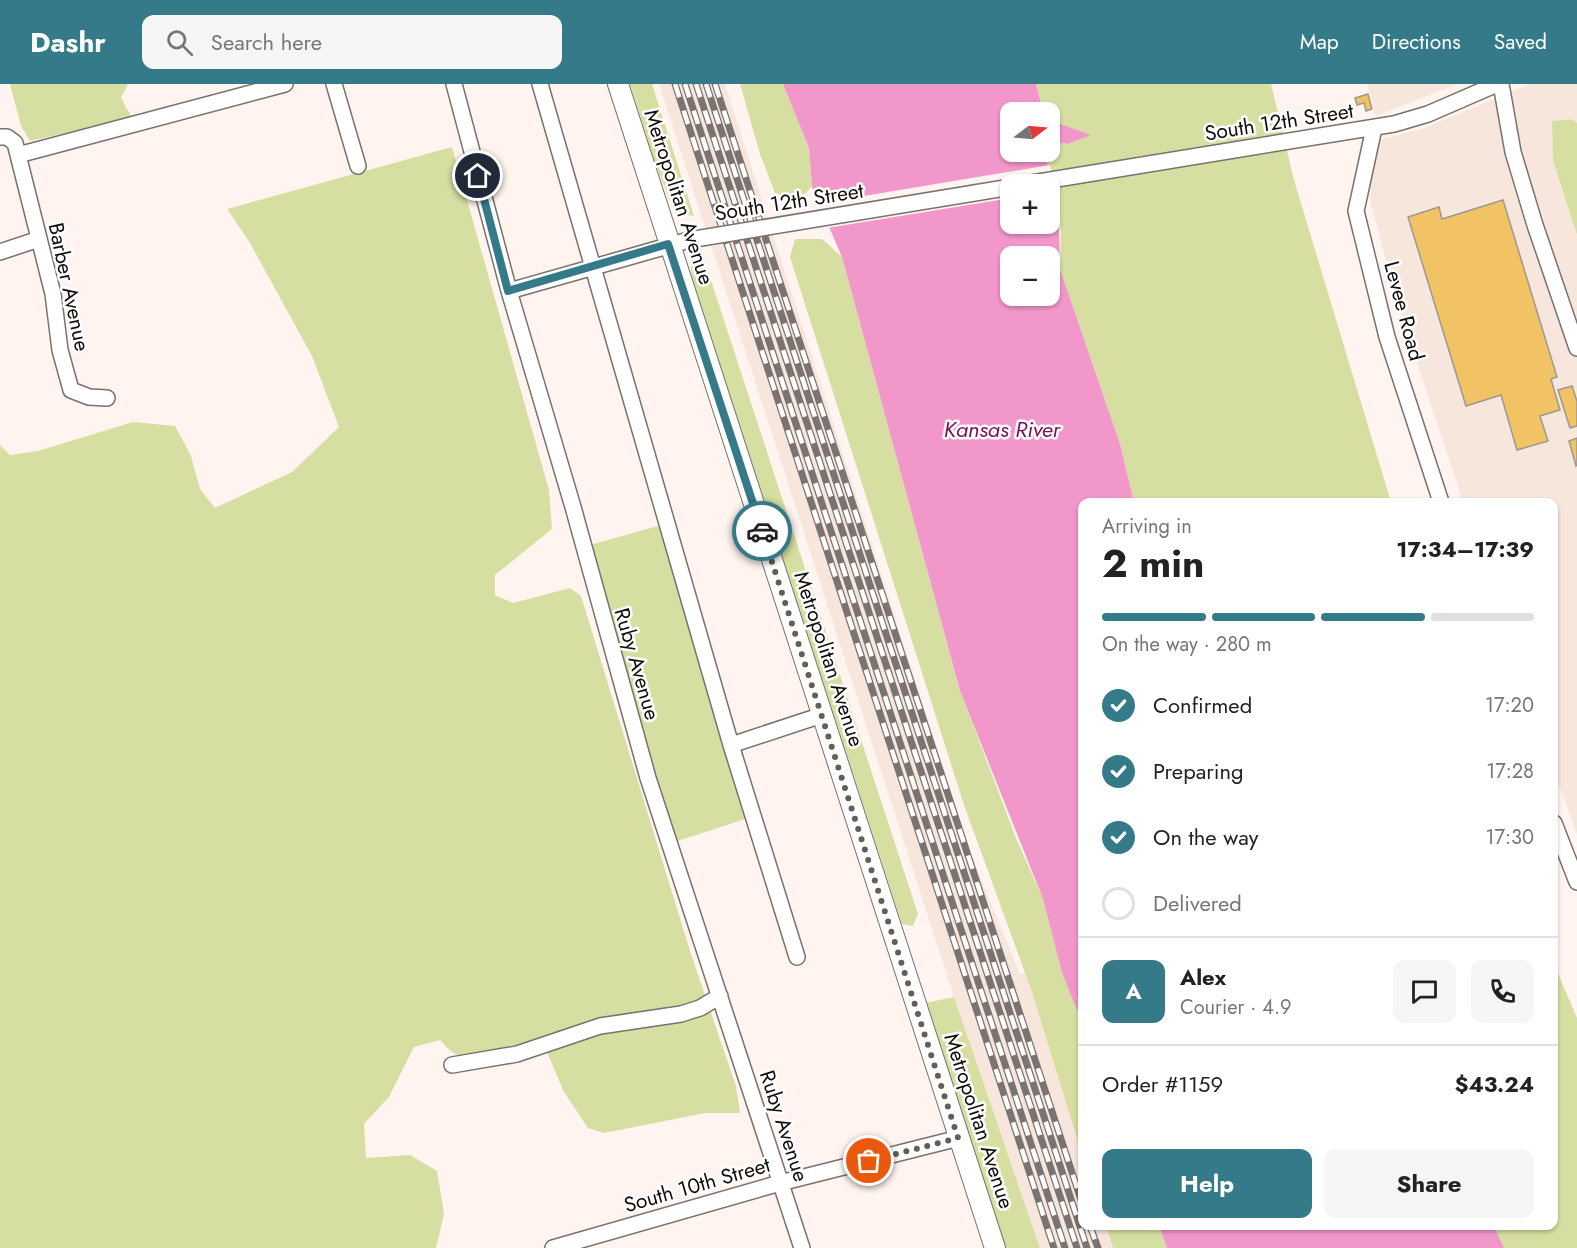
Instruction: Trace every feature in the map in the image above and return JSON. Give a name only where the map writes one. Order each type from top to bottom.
[{"type":"main road","name":"Metropolitan Avenue","points":[[618,84],[995,1248]]},
{"type":"street","points":[[0,137],[12,139],[18,155],[285,84]]},
{"type":"street","points":[[334,84],[358,166]]},
{"type":"street","name":"Ruby Avenue","points":[[453,84],[508,291],[573,507],[648,778],[802,1248]]},
{"type":"street","points":[[540,84],[731,746],[797,957]]},
{"type":"street","points":[[1499,84],[1513,152],[1577,348]]},
{"type":"street","name":"South 12th Street","points":[[1060,178],[1374,128],[1428,114],[1499,84]]},
{"type":"street","name":"Levee Road","points":[[1374,128],[1356,211],[1387,338],[1441,498]]},
{"type":"street","name":"Barber Avenue","points":[[18,155],[53,294],[60,350],[71,390],[89,397],[107,398]]},
{"type":"street","name":"South 12th Street","points":[[508,291],[668,244],[1000,189]]},
{"type":"street","points":[[0,252],[39,239]]},
{"type":"street","points":[[731,746],[822,715]]},
{"type":"street","points":[[1558,833],[1577,882]]},
{"type":"street","points":[[452,1065],[517,1054],[600,1026],[681,1014],[700,1008],[720,996]]},
{"type":"street","name":"South 10th Street","points":[[553,1248],[780,1183],[958,1138]]},
{"type":"shaded area","points":[[659,84],[725,84],[968,847],[1020,974],[1025,972],[1032,992],[1078,1142],[1078,1230],[1107,1230],[1113,1248],[1040,1248],[954,997]]},
{"type":"shaded area","points":[[1367,84],[1458,84],[1376,116]]},
{"type":"shaded area","points":[[1530,84],[1577,84],[1577,123],[1571,119],[1552,121],[1553,161],[1577,235],[1577,834],[1558,783],[1558,498],[1462,498],[1400,311],[1370,201],[1372,160],[1377,140],[1422,129]]},
{"type":"green space","points":[[10,84],[128,84],[121,98],[132,118],[30,141],[21,126]]},
{"type":"green space","points":[[630,84],[652,84],[694,216],[675,213],[655,163]]},
{"type":"green space","points":[[740,84],[783,84],[809,148],[812,187],[795,203],[775,193],[760,154]]},
{"type":"green space","points":[[1036,84],[1271,84],[1294,180],[1390,498],[1133,498],[1120,444],[1060,269],[1060,174],[1050,174],[1047,162],[1060,162],[1060,143],[1068,144],[1090,135],[1060,124],[1060,102],[1040,102]]},
{"type":"green space","points":[[1571,119],[1577,123],[1577,235],[1553,161],[1552,121]]},
{"type":"green space","points":[[452,147],[549,490],[552,529],[495,575],[495,595],[513,603],[570,588],[581,596],[691,954],[736,1086],[740,1113],[705,1113],[604,1133],[588,1128],[564,1092],[541,1038],[475,1056],[453,1053],[440,1040],[414,1047],[389,1097],[364,1124],[366,1158],[410,1155],[437,1171],[444,1214],[436,1248],[0,1248],[0,445],[10,455],[38,451],[133,422],[175,426],[191,456],[200,489],[215,508],[292,472],[339,427],[312,356],[250,243],[227,209]]},
{"type":"green space","points":[[795,239],[822,239],[842,257],[959,688],[1016,838],[1043,899],[1062,973],[1078,1013],[1078,1142],[1032,992],[964,805],[790,257]]},
{"type":"green space","points":[[694,259],[704,259],[918,914],[913,926],[902,924],[692,280],[691,268]]},
{"type":"green space","points":[[661,525],[748,818],[675,842],[590,545]]},
{"type":"green space","points":[[1558,973],[1577,1018],[1577,1248],[1504,1248],[1496,1230],[1558,1230]]},
{"type":"green space","points":[[954,997],[1040,1248],[1006,1248],[925,1003]]},
{"type":"green space","points":[[1107,1230],[1160,1230],[1167,1248],[1113,1248]]},
{"type":"water","name":"Kansas River","points":[[783,84],[1036,84],[1040,102],[1000,102],[1000,162],[1047,162],[1049,174],[1000,174],[1000,234],[1059,234],[1060,246],[1000,246],[1000,306],[1060,306],[1060,269],[1120,444],[1133,498],[1078,498],[1078,1013],[1062,973],[1043,899],[960,691],[842,257],[812,187],[809,148]]},
{"type":"water","points":[[1060,124],[1091,135],[1068,144],[1060,143]]},
{"type":"water","points":[[1160,1230],[1496,1230],[1504,1248],[1167,1248]]},
{"type":"pier","points":[[1050,165],[1052,174],[1000,174],[1000,200],[827,228],[816,204]]},
{"type":"building","points":[[1368,94],[1372,109],[1366,111],[1364,103],[1357,105],[1355,98]]},
{"type":"building","points":[[1503,200],[1557,377],[1551,379],[1560,410],[1540,416],[1548,441],[1517,450],[1501,395],[1466,406],[1408,217],[1439,207],[1442,219]]},
{"type":"building","points":[[1572,386],[1577,401],[1577,426],[1570,428],[1558,390]]},
{"type":"building","points":[[1577,438],[1577,465],[1576,466],[1569,441]]},
{"type":"railway","points":[[675,84],[1054,1248]]},
{"type":"railway","points":[[685,84],[1065,1248]]},
{"type":"railway","points":[[696,84],[1077,1248]]},
{"type":"railway","points":[[706,84],[1078,1221]]},
{"type":"railway","points":[[715,84],[1078,1191]]},
{"type":"railway","points":[[1081,1230],[1087,1248]]},
{"type":"railway","points":[[1091,1230],[1098,1248]]},
{"type":"way so far","points":[[762,531],[958,1138],[869,1161]]},
{"type":"route","points":[[478,176],[508,291],[668,244],[762,531]]}]
